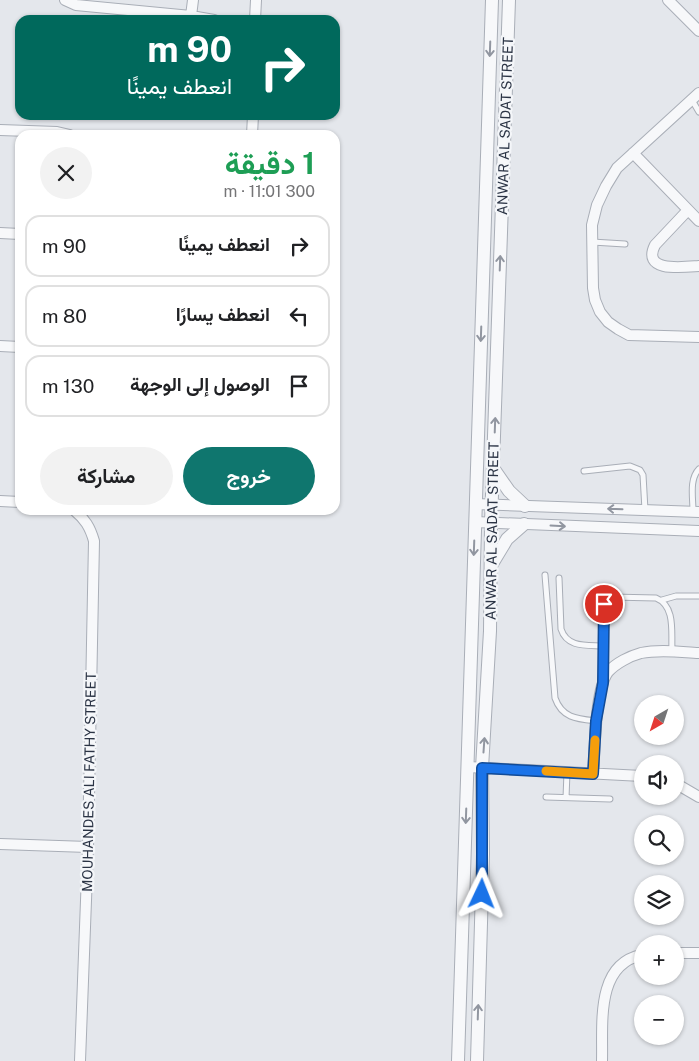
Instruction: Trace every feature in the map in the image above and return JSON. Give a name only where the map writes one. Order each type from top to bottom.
[{"type":"street","points":[[65,0],[76,5],[105,4],[149,12],[180,15]]},
{"type":"street","points":[[149,0],[149,12]]},
{"type":"street","points":[[191,15],[193,0]]},
{"type":"street","points":[[255,15],[256,0]]},
{"type":"street","name":"ANWAR AL SADAT STREET","points":[[458,1061],[492,0]]},
{"type":"street","name":"ANWAR AL SADAT STREET","points":[[477,1061],[483,854],[482,768],[490,631],[493,468],[510,0]]},
{"type":"street","points":[[668,0],[699,31]]},
{"type":"street","points":[[695,96],[617,168],[597,205],[592,225],[592,242],[595,300],[600,312],[608,322],[629,335],[699,337]]},
{"type":"street","points":[[0,130],[15,131]]},
{"type":"street","points":[[633,153],[699,221]]},
{"type":"street","points":[[688,210],[655,245],[652,250],[652,256],[655,262],[665,267],[699,266]]},
{"type":"street","points":[[0,233],[15,234]]},
{"type":"street","points":[[0,346],[15,346]]},
{"type":"street","points":[[493,468],[509,491],[525,506]]},
{"type":"street","points":[[0,501],[15,502]]},
{"type":"street","points":[[476,504],[696,512]]},
{"type":"street","name":"MOUHANDES ALI FATHY STREET","points":[[80,515],[91,529],[94,541],[88,847],[80,1061]]},
{"type":"street","points":[[475,522],[699,531]]},
{"type":"street","points":[[490,566],[507,539],[524,524]]},
{"type":"street","points":[[593,774],[596,721],[603,683],[608,672],[617,664],[641,653],[699,653]]},
{"type":"street","points":[[468,768],[634,776]]},
{"type":"street","points":[[684,788],[699,797]]},
{"type":"street","points":[[0,844],[88,847]]},
{"type":"street","points":[[684,953],[699,953]]},
{"type":"street","points":[[602,1061],[606,990],[610,979],[617,969],[626,961],[634,958]]},
{"type":"lane","points":[[695,96],[699,112]]},
{"type":"lane","points":[[592,242],[625,244]]},
{"type":"lane","points":[[584,471],[630,466],[640,470],[645,510]]},
{"type":"lane","points":[[696,512],[693,481],[694,475],[699,469]]},
{"type":"lane","points":[[545,575],[555,698],[562,711],[575,719],[596,721]]},
{"type":"lane","points":[[559,578],[561,629],[566,639],[576,644],[603,646]]},
{"type":"lane","points":[[662,600],[676,596],[699,596]]},
{"type":"lane","points":[[610,597],[656,598],[662,600],[671,615],[672,652]]},
{"type":"lane","points":[[603,683],[604,604]]},
{"type":"lane","points":[[548,616],[560,612]]},
{"type":"lane","points":[[566,772],[566,798]]},
{"type":"lane","points":[[546,797],[610,799]]},
{"type":"slow traffic","points":[[546,771],[593,774],[595,740]]},
{"type":"route","points":[[482,894],[482,768],[593,774],[596,721],[603,683],[604,604]]}]
